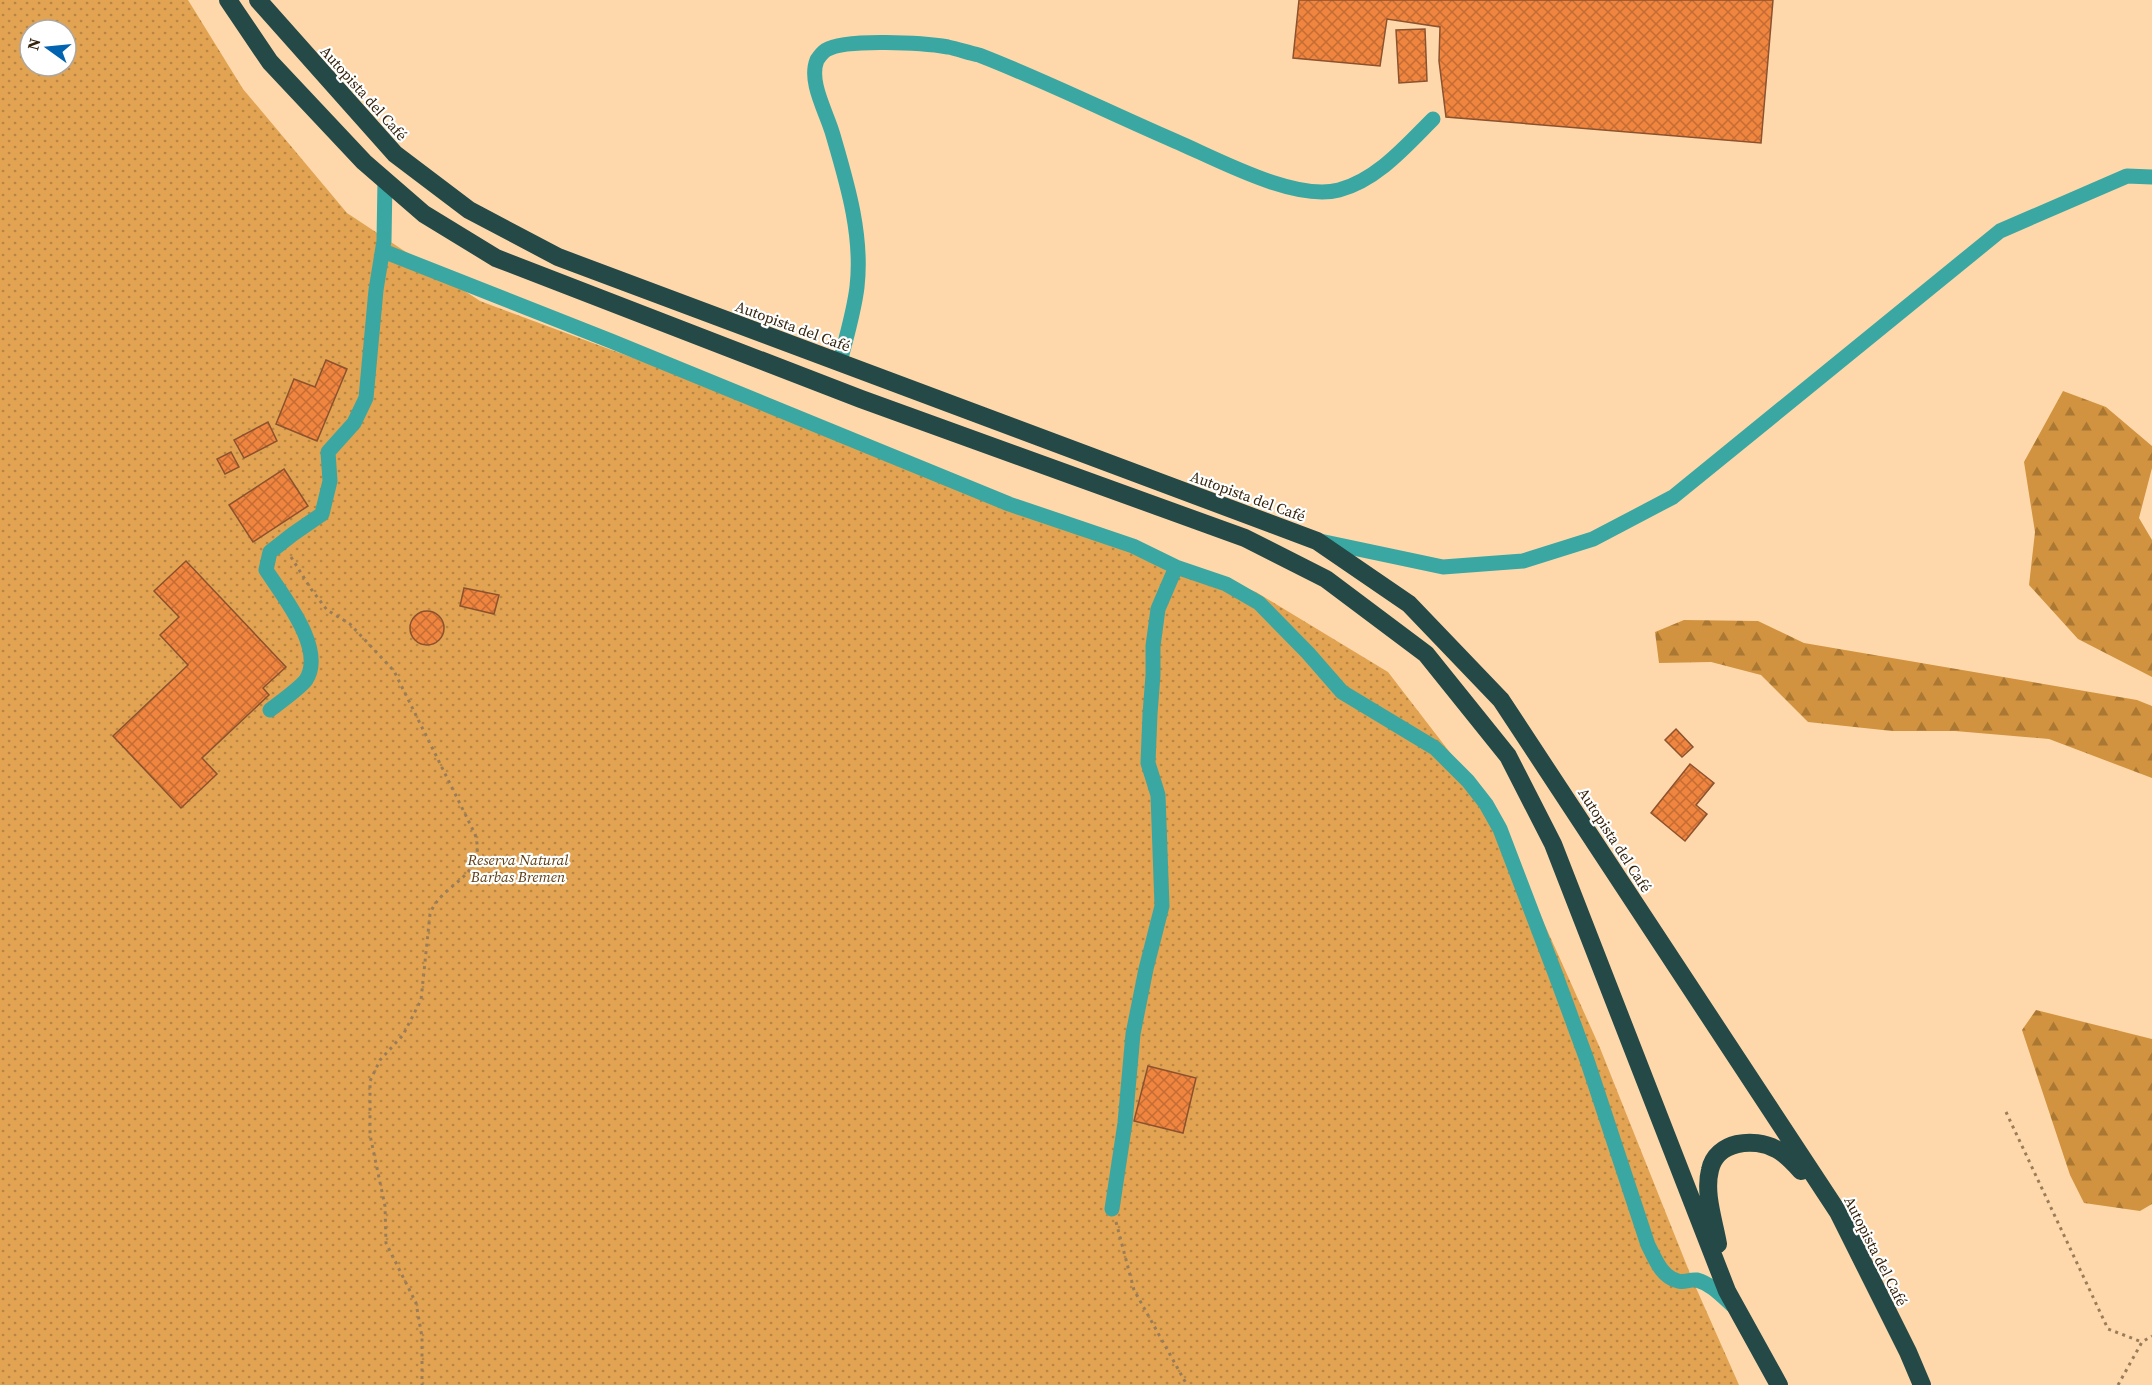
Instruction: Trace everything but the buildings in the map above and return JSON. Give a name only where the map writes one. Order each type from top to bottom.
[{"type":"highway","points":[[228,0],[270,62],[364,162],[424,214],[496,258],[861,399],[1245,538],[1326,579],[1426,654],[1508,756],[1553,844],[1727,1291],[1779,1385]]},
{"type":"highway","name":"Autopista del Café","points":[[258,0],[394,154],[469,210],[558,258],[1317,541],[1409,604],[1501,700],[1838,1212],[1908,1352],[1922,1385]]},
{"type":"highway","points":[[1727,1291],[1708,1190],[1710,1167],[1720,1152],[1737,1144],[1751,1142],[1776,1149],[1790,1158],[1838,1212]]},
{"type":"highway","points":[[1908,1352],[1915,1385]]},
{"type":"street","points":[[840,362],[853,309],[859,266],[857,237],[842,169],[832,130],[815,84],[814,71],[818,59],[825,51],[840,46],[880,42],[950,47],[979,55],[1243,171],[1300,190],[1319,192],[1338,190],[1356,183],[1375,172],[1433,119]]},
{"type":"street","points":[[1317,541],[1443,567],[1523,561],[1593,539],[1673,497],[2000,231],[2127,176],[2152,177]]},
{"type":"street","points":[[270,711],[306,680],[312,659],[304,631],[266,570],[270,552],[322,514],[330,481],[328,452],[354,423],[366,398],[376,290],[383,251],[386,180]]},
{"type":"street","points":[[383,251],[621,345],[1008,504],[1133,546],[1176,567],[1226,584],[1259,603],[1308,653],[1341,692],[1436,748],[1480,796],[1500,829],[1555,973],[1587,1060],[1648,1245],[1658,1265],[1668,1277],[1680,1282],[1695,1280],[1713,1288],[1738,1311]]},
{"type":"street","points":[[1112,1209],[1125,1123],[1133,1034],[1162,906],[1158,795],[1149,762],[1150,714],[1154,675],[1153,646],[1158,609],[1176,567]]},
{"type":"path","points":[[283,542],[311,589],[327,610],[350,624],[394,671],[475,834],[479,847],[476,861],[467,874],[453,887],[443,892],[434,903],[430,914],[421,1000],[403,1035],[380,1060],[370,1081],[370,1135],[385,1206],[386,1243],[416,1303],[422,1337],[422,1385]]},
{"type":"path","points":[[2006,1112],[2108,1329],[2142,1342]]},
{"type":"path","points":[[1112,1209],[1134,1290],[1187,1385]]},
{"type":"path","points":[[2118,1385],[2142,1342],[2152,1336]]},
{"type":"green space","name":"Reserva Natural Barbas Bremen","points":[[0,0],[188,0],[243,89],[347,213],[480,301],[1256,592],[1388,672],[1492,807],[1600,1048],[1693,1281],[1739,1385],[0,1385]]},
{"type":"green space","points":[[2063,391],[2106,407],[2152,446],[2152,468],[2139,518],[2152,540],[2152,677],[2078,639],[2029,585],[2035,532],[2024,462]]},
{"type":"green space","points":[[1684,620],[1758,621],[1804,643],[2137,700],[2152,706],[2152,778],[2049,739],[1955,731],[1892,731],[1808,722],[1761,675],[1711,662],[1659,663],[1655,632]]},
{"type":"green space","points":[[2036,1010],[2152,1039],[2152,1204],[2140,1211],[2084,1203],[2070,1175],[2022,1030]]}]
